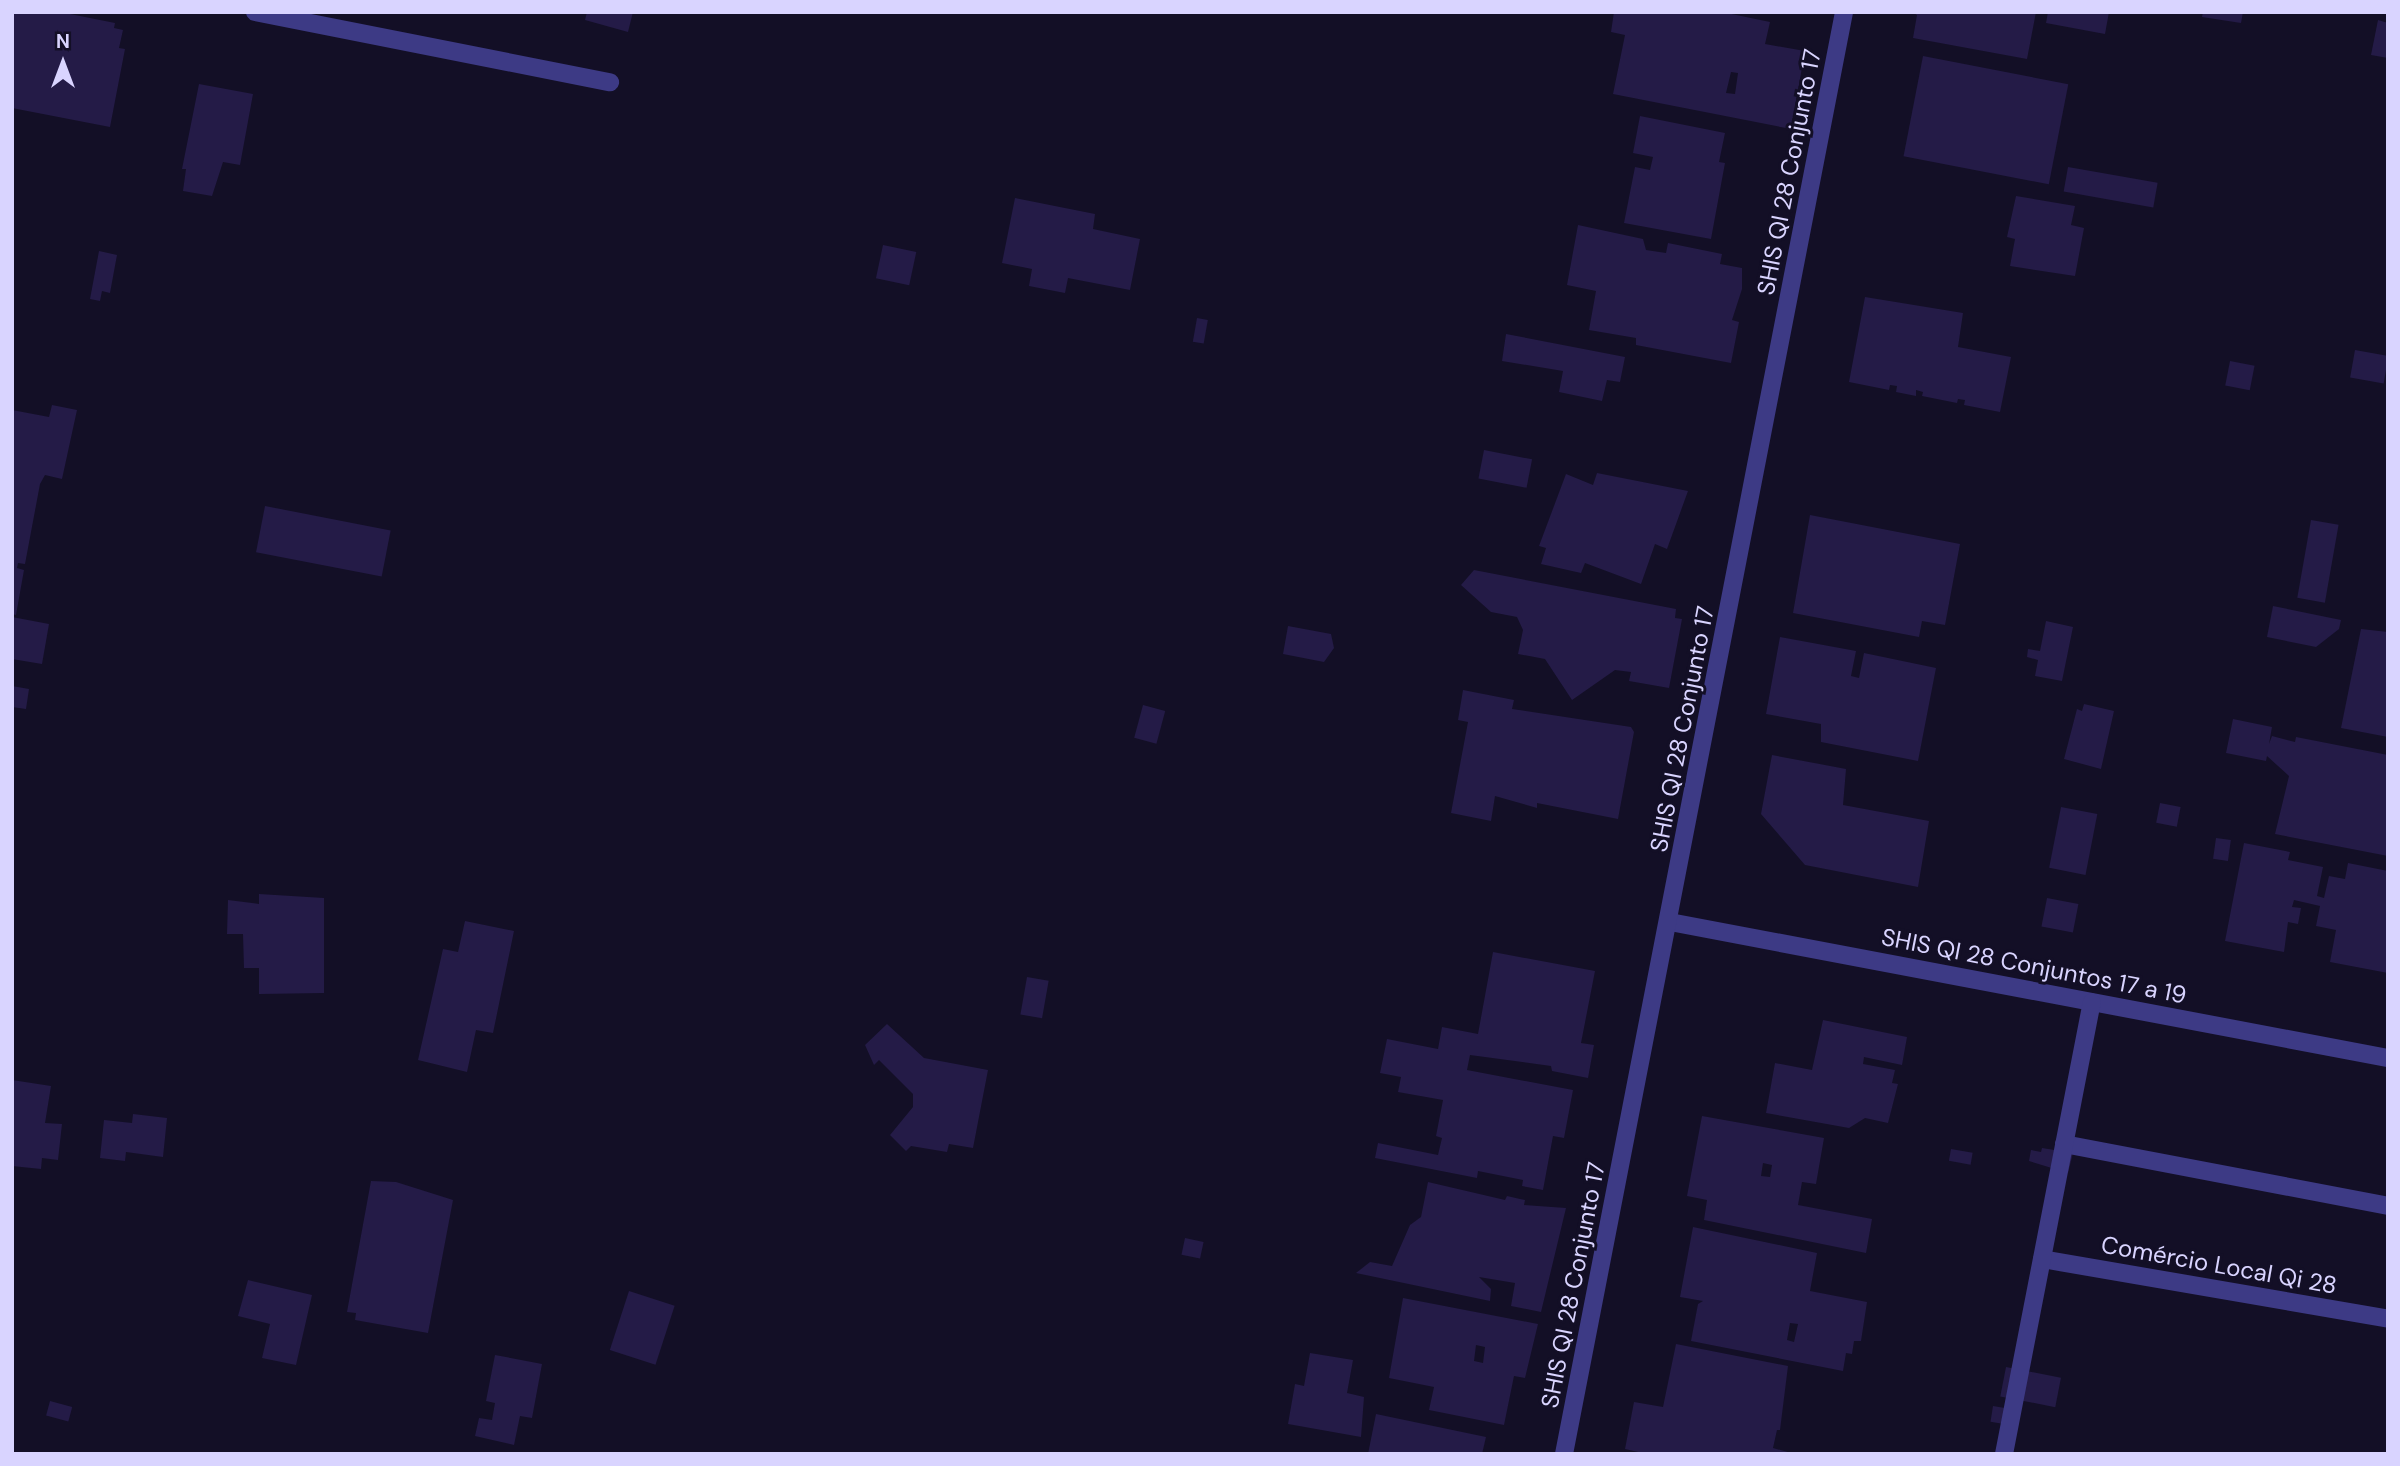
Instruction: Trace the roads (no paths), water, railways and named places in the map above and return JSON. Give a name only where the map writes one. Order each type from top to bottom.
[{"type":"street","points":[[254,12],[610,82]]},
{"type":"street","name":"SHIS QI 28 Conjunto 17","points":[[1564,1454],[1670,922],[1844,12]]},
{"type":"street","name":"SHIS QI 28 Conjuntos 17 a 19","points":[[1670,922],[2388,1058]]},
{"type":"street","points":[[2004,1454],[2092,1002]]},
{"type":"street","points":[[2064,1144],[2388,1206]]},
{"type":"street","name":"Comércio Local Qi 28","points":[[2042,1259],[2388,1320]]}]
